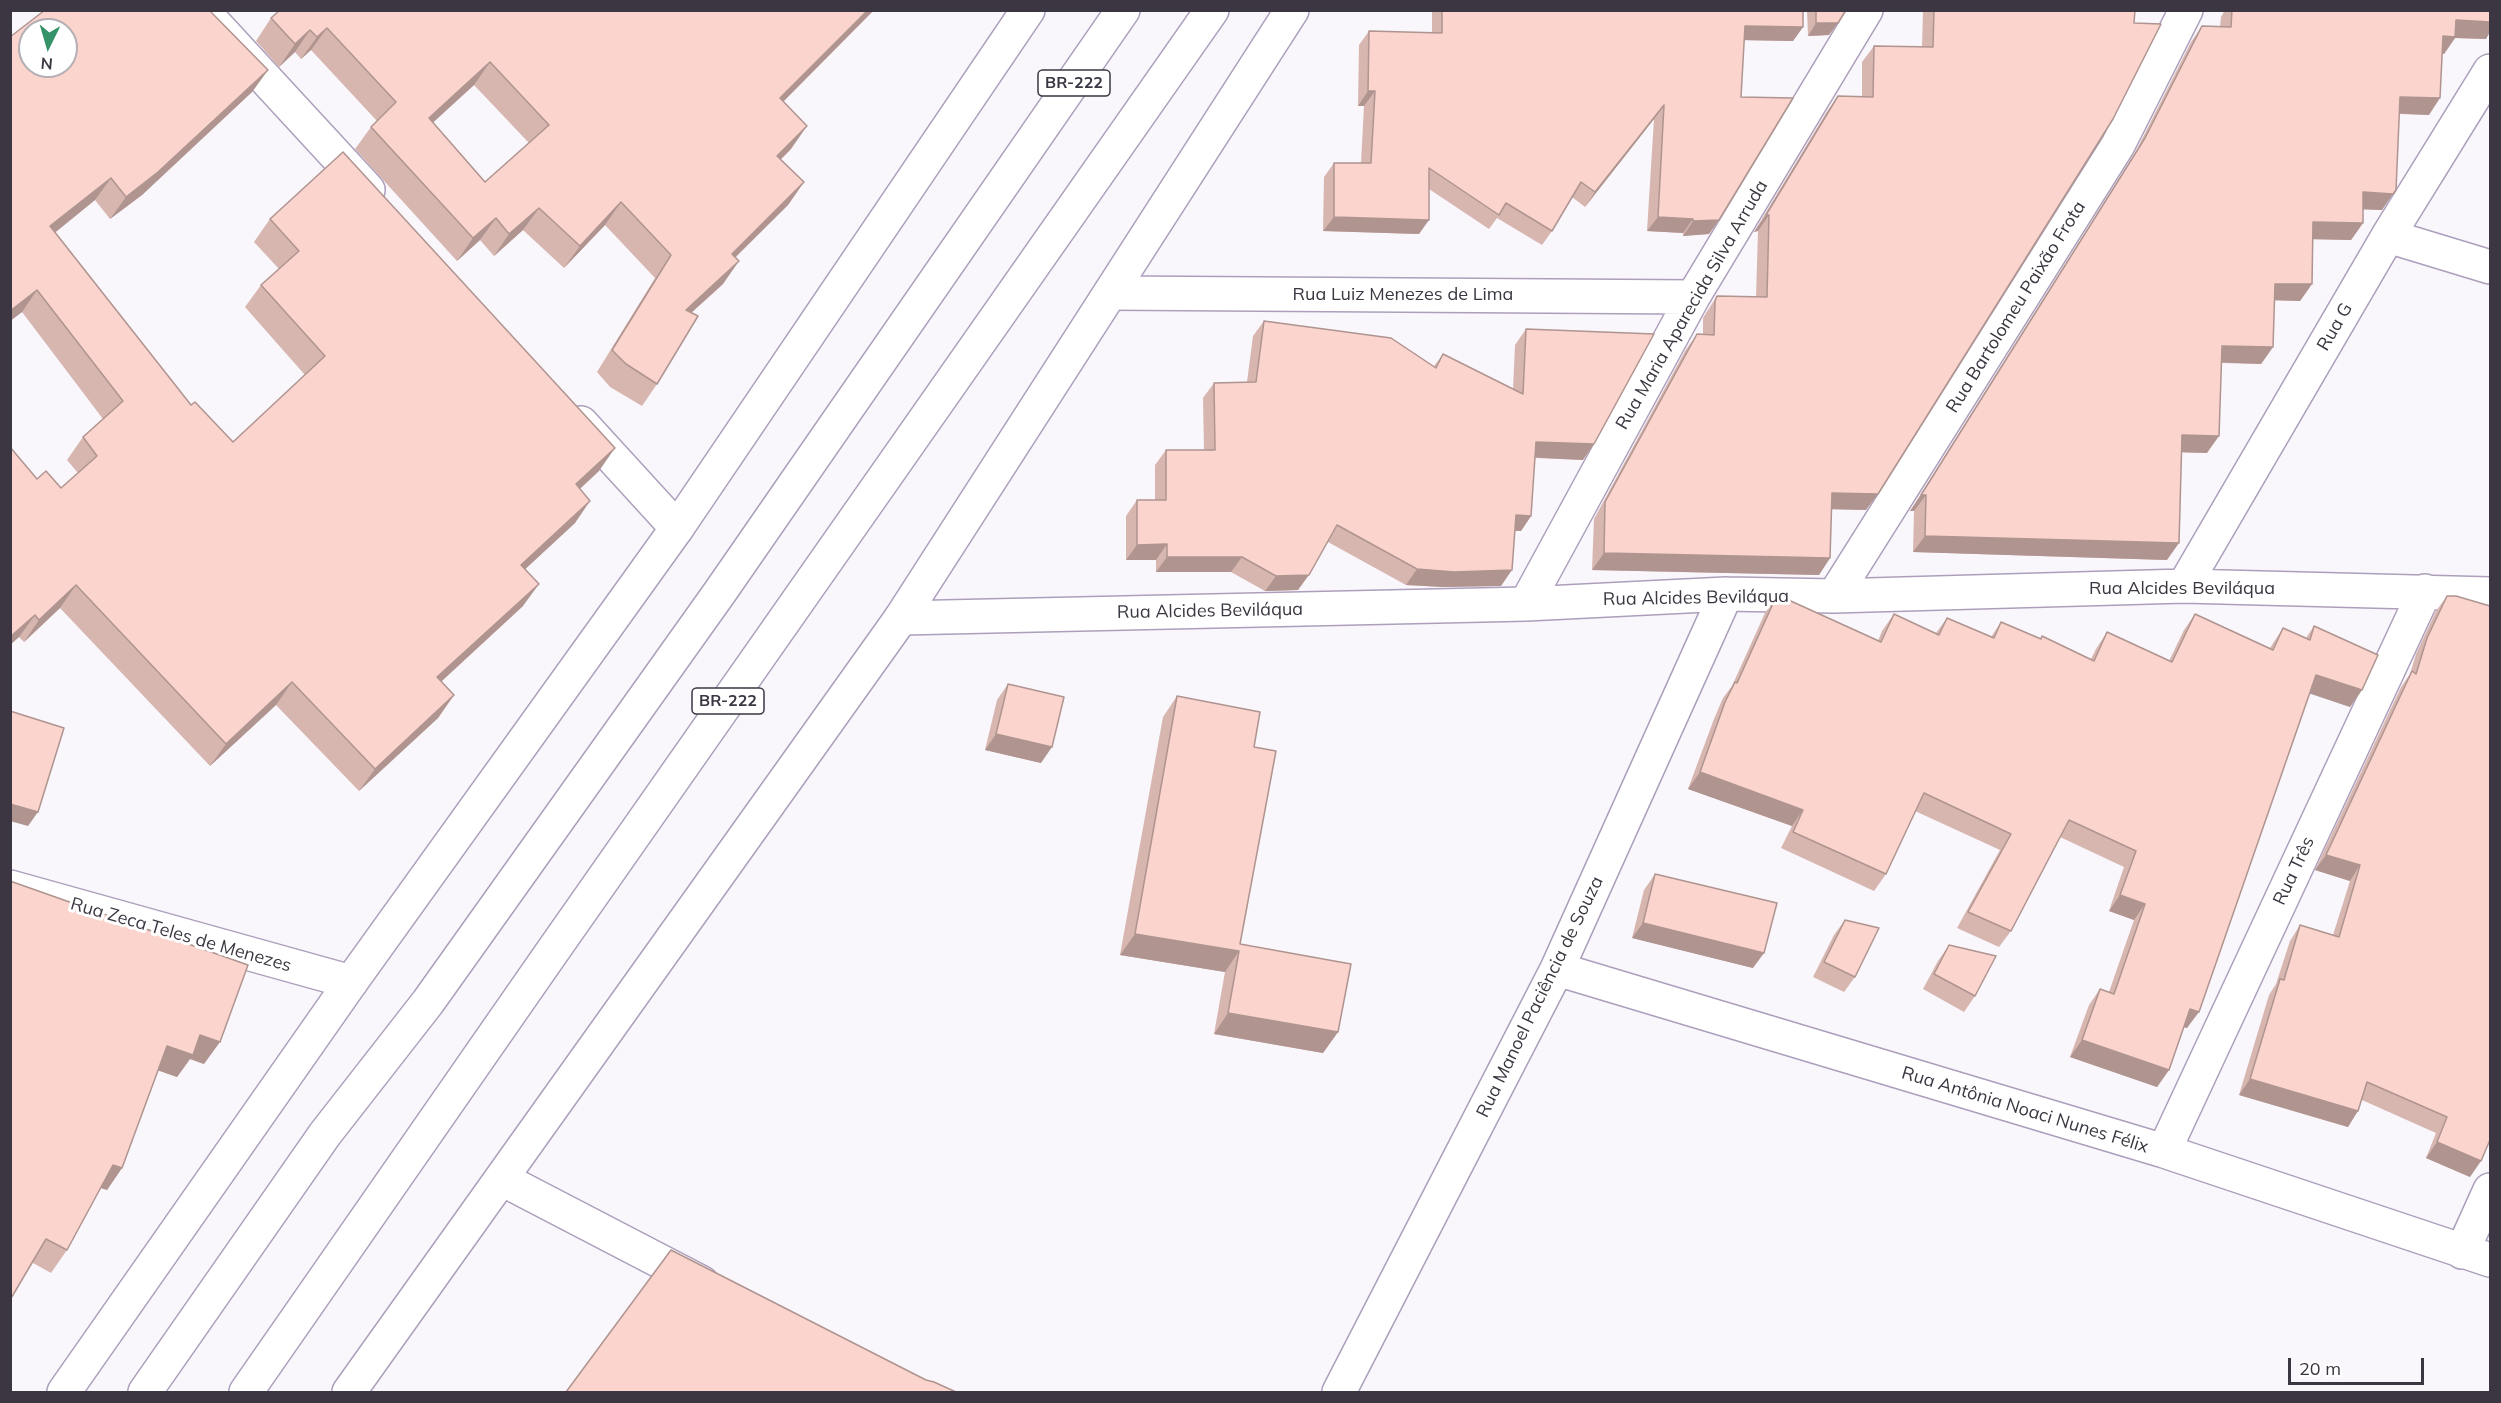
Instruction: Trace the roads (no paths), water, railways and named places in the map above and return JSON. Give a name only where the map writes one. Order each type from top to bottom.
[{"type":"main road","points":[[202,10],[388,212]]},
{"type":"main road","points":[[63,1392],[351,982],[677,528],[1028,10]]},
{"type":"main road","name":"BR-222","points":[[145,1392],[325,1134],[434,993],[713,601],[1024,156],[1123,10]]},
{"type":"main road","name":"BR-222","points":[[246,1392],[545,961],[1212,10]]},
{"type":"main road","points":[[350,1392],[901,618],[1292,10]]},
{"type":"main road","name":"Rua Maria Aparecida Silva Arruda","points":[[1526,604],[1693,297],[1866,10]]},
{"type":"main road","name":"Rua Bartolomeu Paixão Frota","points":[[1834,596],[2118,145],[2186,10]]},
{"type":"main road","name":"Rua G","points":[[2184,586],[2388,236],[2490,71]]},
{"type":"main road","points":[[2388,236],[2490,267]]},
{"type":"main road","name":"Rua Luiz Menezes de Lima","points":[[1112,293],[1693,297]]},
{"type":"main road","points":[[565,405],[677,528]]},
{"type":"main road","name":"Rua Alcides Beviláqua","points":[[901,618],[1526,604],[1725,594],[1834,596],[2184,586],[2490,594]]},
{"type":"main road","name":"Rua Três","points":[[2164,1151],[2425,591]]},
{"type":"main road","name":"Rua Manoel Paciência de Souza","points":[[1339,1392],[1557,969],[1725,594]]},
{"type":"main road","name":"Rua Zeca Teles de Menezes","points":[[10,887],[351,982]]},
{"type":"main road","name":"Rua Antônia Noaci Nunes Félix","points":[[1557,969],[2164,1151],[2476,1256]]},
{"type":"main road","points":[[502,1179],[724,1294]]},
{"type":"main road","points":[[2476,1256],[2490,1190]]}]
